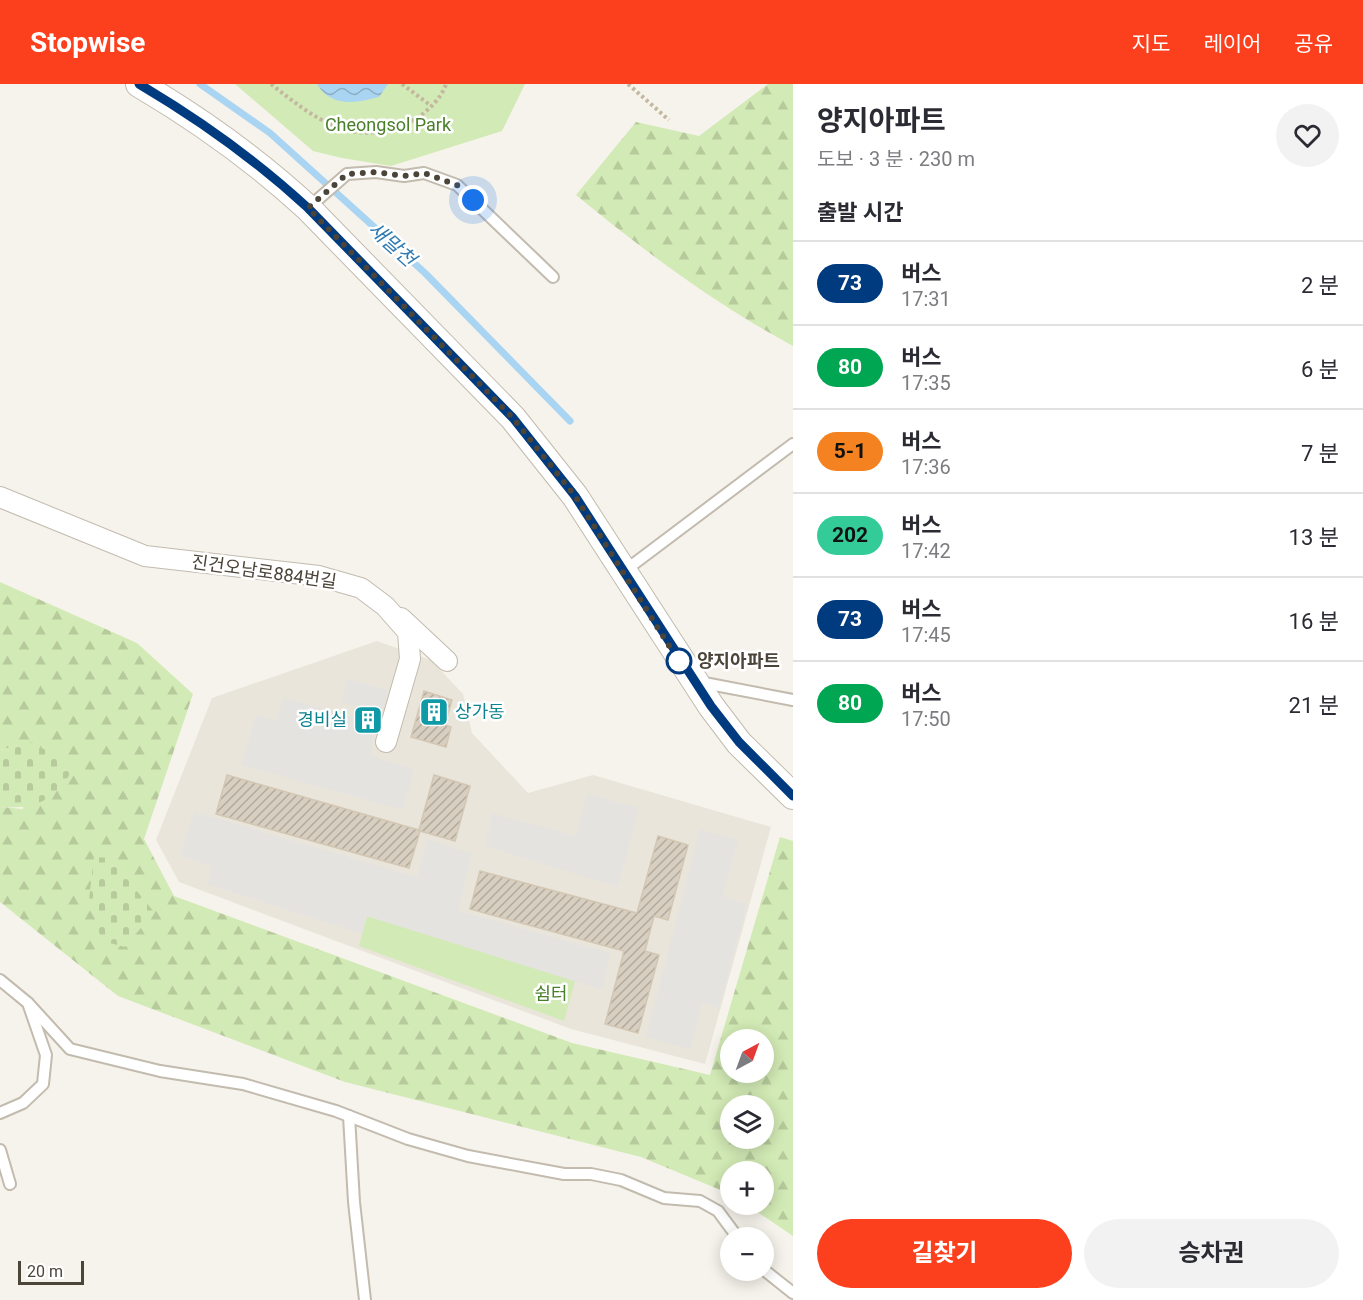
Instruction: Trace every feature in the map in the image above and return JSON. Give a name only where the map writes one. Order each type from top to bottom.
[{"type":"street","points":[[139,84],[228,140],[316,201],[513,418],[575,496],[692,681],[739,742],[793,796]]},
{"type":"street","name":"진건오남로884번길","points":[[0,497],[145,556],[319,576],[361,588],[385,606],[408,632],[410,659],[386,742]]},
{"type":"street","points":[[385,606],[416,630],[447,661]]},
{"type":"lane","points":[[316,201],[347,174],[366,172],[404,176],[424,173],[457,185],[553,277]]},
{"type":"lane","points":[[623,572],[793,444]]},
{"type":"lane","points":[[692,681],[793,700]]},
{"type":"lane","points":[[0,980],[28,1002],[70,1049],[160,1071],[243,1084],[349,1116],[408,1139],[468,1156],[564,1174],[591,1173],[621,1180],[664,1198],[700,1201],[718,1211],[730,1227]]},
{"type":"lane","points":[[0,1113],[23,1103],[43,1084],[46,1055],[28,1002]]},
{"type":"lane","points":[[349,1116],[354,1202],[365,1300]]},
{"type":"lane","points":[[0,1150],[10,1184]]},
{"type":"lane","points":[[774,1278],[793,1293]]},
{"type":"path","points":[[271,84],[316,119],[358,134],[391,131],[421,117],[444,91],[446,84]]},
{"type":"path","points":[[402,84],[430,105]]},
{"type":"path","points":[[628,84],[669,120]]},
{"type":"shaded area","points":[[377,641],[431,660],[463,694],[472,733],[528,793],[593,775],[771,827],[705,1064],[571,1029],[179,882],[156,840],[212,698]]},
{"type":"shaded area","points":[[348,679],[388,690],[381,714],[341,702]]},
{"type":"shaded area","points":[[283,698],[357,718],[355,727],[374,733],[370,756],[414,769],[403,810],[241,765],[256,715],[276,721]]},
{"type":"shaded area","points":[[587,794],[639,808],[618,887],[485,846],[492,813],[576,836]]},
{"type":"shaded area","points":[[194,812],[417,877],[427,839],[472,854],[458,911],[610,953],[603,990],[367,916],[362,934],[207,884],[212,866],[180,856]]},
{"type":"shaded area","points":[[700,829],[738,840],[722,896],[747,904],[719,1008],[702,1003],[690,1049],[646,1037]]},
{"type":"green space","name":"Cheongsol Park","points":[[235,84],[525,84],[502,131],[391,166],[313,151]]},
{"type":"green space","points":[[768,84],[793,84],[793,346],[708,295],[576,195],[636,122],[699,136]]},
{"type":"green space","points":[[0,582],[137,643],[193,694],[144,839],[174,896],[572,1043],[710,1075],[720,1041],[720,1083],[774,1083],[774,1029],[724,1029],[780,837],[793,841],[793,1236],[762,1215],[774,1215],[774,1161],[720,1161],[720,1190],[641,1157],[345,1082],[118,996],[0,902],[0,807],[23,809],[32,743],[0,750]]},
{"type":"green space","points":[[32,742],[75,768],[59,788],[44,800],[26,807],[0,807],[0,750]]},
{"type":"green space","points":[[94,857],[110,858],[154,912],[125,947],[102,941],[89,900]]},
{"type":"green space","name":"쉼터","points":[[367,916],[575,981],[564,1021],[359,946]]},
{"type":"water","points":[[317,84],[388,84],[379,97],[345,102],[330,97]]},
{"type":"building","name":"상가동","points":[[424,691],[452,700],[445,725],[451,727],[446,747],[411,737]]},
{"type":"building","name":"경비실","points":[[363,711],[378,716],[374,730],[359,725]]},
{"type":"building","points":[[227,775],[419,830],[434,775],[470,786],[455,841],[420,831],[409,868],[216,814]]},
{"type":"building","points":[[658,836],[688,845],[668,920],[654,916],[645,951],[659,955],[638,1033],[605,1024],[624,951],[470,909],[480,871],[637,913]]},
{"type":"waterway","name":"새말천","points":[[200,84],[270,133],[425,273],[570,421]]},
{"type":"bus line","name":"73","points":[[139,84],[228,140],[275,178],[308,208],[513,418],[575,496],[692,681],[739,742],[793,796]]},
{"type":"place","name":"양지아파트","points":[[679,661]]},
{"type":"place","name":"상가동","points":[[434,712]]},
{"type":"place","name":"경비실","points":[[368,720]]},
{"type":"route","points":[[473,200],[457,185],[424,173],[404,176],[376,172],[347,174],[308,208],[513,418],[575,496],[680,663],[679,661]]}]
